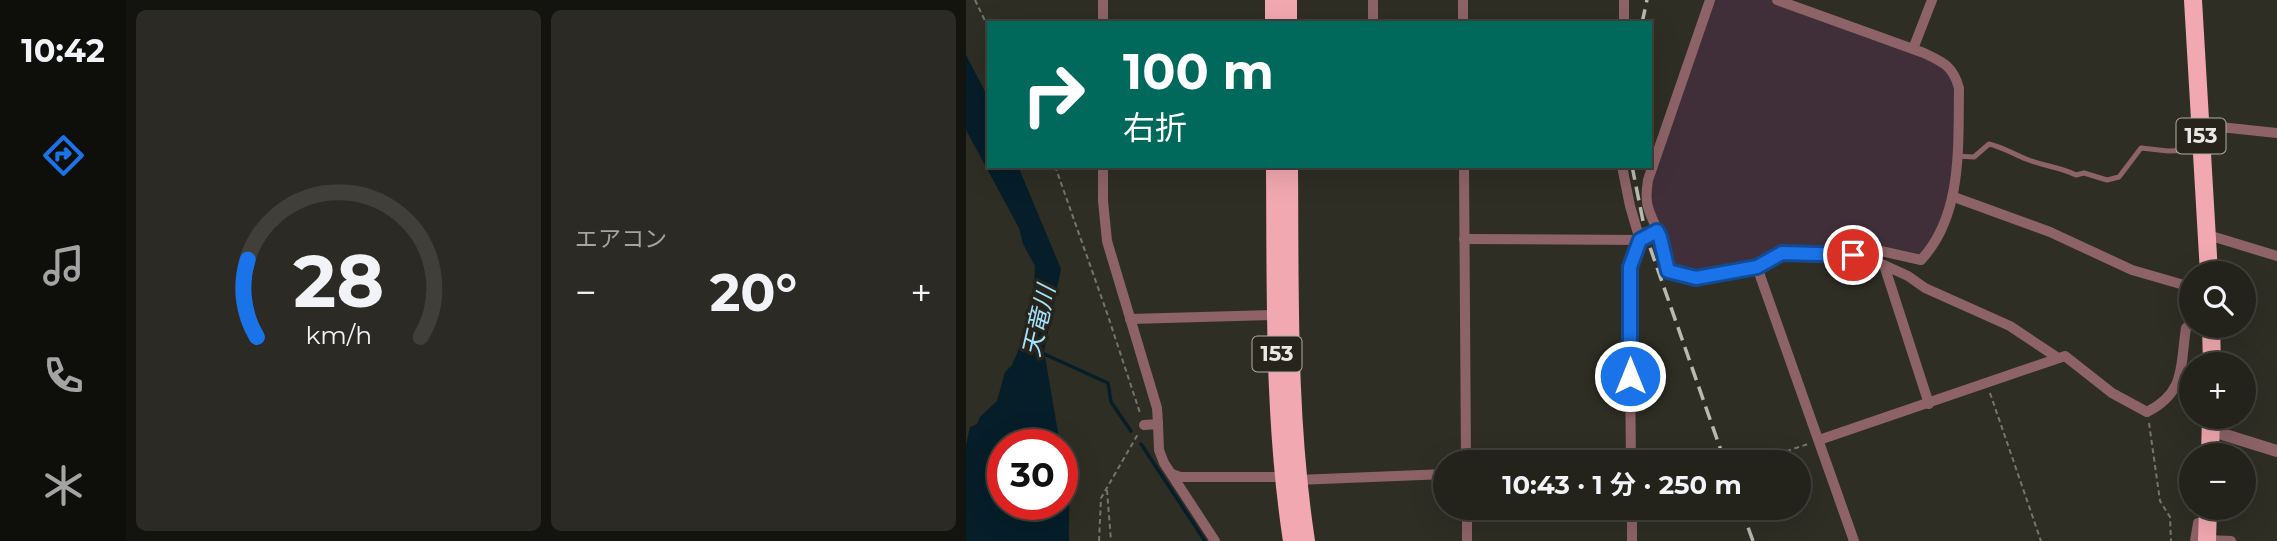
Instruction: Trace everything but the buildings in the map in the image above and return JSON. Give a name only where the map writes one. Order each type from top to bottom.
[{"type":"highway","points":[[1274,0],[1274,21]]},
{"type":"highway","points":[[1288,0],[1288,21]]},
{"type":"highway","name":"153","points":[[2193,0],[2209,261]]},
{"type":"highway","name":"153","points":[[1275,168],[1276,315],[1290,478],[1292,541]]},
{"type":"highway","name":"153","points":[[1289,168],[1292,391],[1290,478],[1306,541]]},
{"type":"street","points":[[1103,21],[1104,0]]},
{"type":"street","points":[[1373,0],[1373,21]]},
{"type":"street","points":[[1463,0],[1463,21]]},
{"type":"street","points":[[1624,0],[1624,21]]},
{"type":"street","points":[[1710,0],[1648,180],[1645,197],[1649,216],[1660,237],[1668,271],[1696,278],[1757,267],[1782,253],[1853,255],[1884,265],[1908,276],[1925,288],[2010,326],[2058,358]]},
{"type":"street","points":[[1777,0],[1943,62],[1955,74],[1959,88],[1954,197],[1933,247],[1921,260],[1846,243],[1838,255]]},
{"type":"street","points":[[1913,49],[1932,0]]},
{"type":"street","points":[[2201,125],[2277,133]]},
{"type":"street","points":[[1102,168],[1102,201],[1107,242],[1157,408],[1159,450],[1175,483],[1214,541]]},
{"type":"street","points":[[1464,168],[1466,450]]},
{"type":"street","points":[[1622,168],[1640,240],[1629,277],[1631,450]]},
{"type":"street","points":[[1954,197],[2050,232],[2132,270],[2179,284]]},
{"type":"street","points":[[1464,239],[1640,240],[1657,231]]},
{"type":"street","points":[[2208,235],[2277,256]]},
{"type":"street","points":[[1884,265],[1929,404]]},
{"type":"street","points":[[1757,267],[1854,541]]},
{"type":"street","points":[[1130,319],[1276,315]]},
{"type":"street","points":[[1819,440],[2065,356],[2112,393],[2147,411],[2165,402],[2177,387],[2184,338]]},
{"type":"street","points":[[1144,425],[1158,424]]},
{"type":"street","points":[[2215,429],[2219,433],[2277,451]]},
{"type":"street","points":[[1172,474],[1180,477],[1290,478],[1433,474]]},
{"type":"street","points":[[1467,520],[1467,541]]},
{"type":"street","points":[[1632,520],[1632,541]]},
{"type":"street","points":[[2205,530],[2231,541]]},
{"type":"lane","points":[[1956,156],[1974,157],[1989,144],[2000,146],[2029,160],[2060,167],[2076,175],[2084,173],[2106,180],[2119,177],[2141,149],[2202,150]]},
{"type":"path","points":[[975,0],[987,25]]},
{"type":"path","points":[[1056,168],[1144,425],[1101,498],[1099,541]]},
{"type":"path","points":[[1987,383],[2041,541]]},
{"type":"path","points":[[2147,411],[2160,501],[2170,517],[2171,541]]},
{"type":"path","points":[[1789,450],[1819,440]]},
{"type":"path","points":[[1106,489],[1111,541]]},
{"type":"shaded area","points":[[1710,0],[1777,0],[1924,53],[1955,74],[1954,197],[1921,260],[1846,243],[1838,255],[1794,252],[1757,267],[1696,278],[1668,271],[1649,216],[1648,180]]},
{"type":"water","name":"天竜川","points":[[966,55],[987,95],[987,168],[1019,168],[1061,269],[1044,351],[1057,429],[987,429],[987,520],[1069,520],[1069,541],[966,541],[966,445],[970,427],[977,424],[980,417],[997,401],[1005,372],[1012,365],[1023,339],[1033,301],[1035,266],[1023,244],[1019,228],[966,130]]},
{"type":"waterway","name":"天竜川","points":[[1042,353],[1108,383],[1111,402],[1131,431]]},
{"type":"waterway","points":[[1141,444],[1205,541]]},
{"type":"railway","points":[[1642,21],[1647,0]]},
{"type":"railway","points":[[1632,168],[1646,236],[1721,450]]},
{"type":"railway","points":[[1745,520],[1753,541]]},
{"type":"route","points":[[1630,376],[1629,277],[1640,240],[1657,231],[1668,271],[1696,278],[1757,267],[1782,253],[1853,255]]}]
